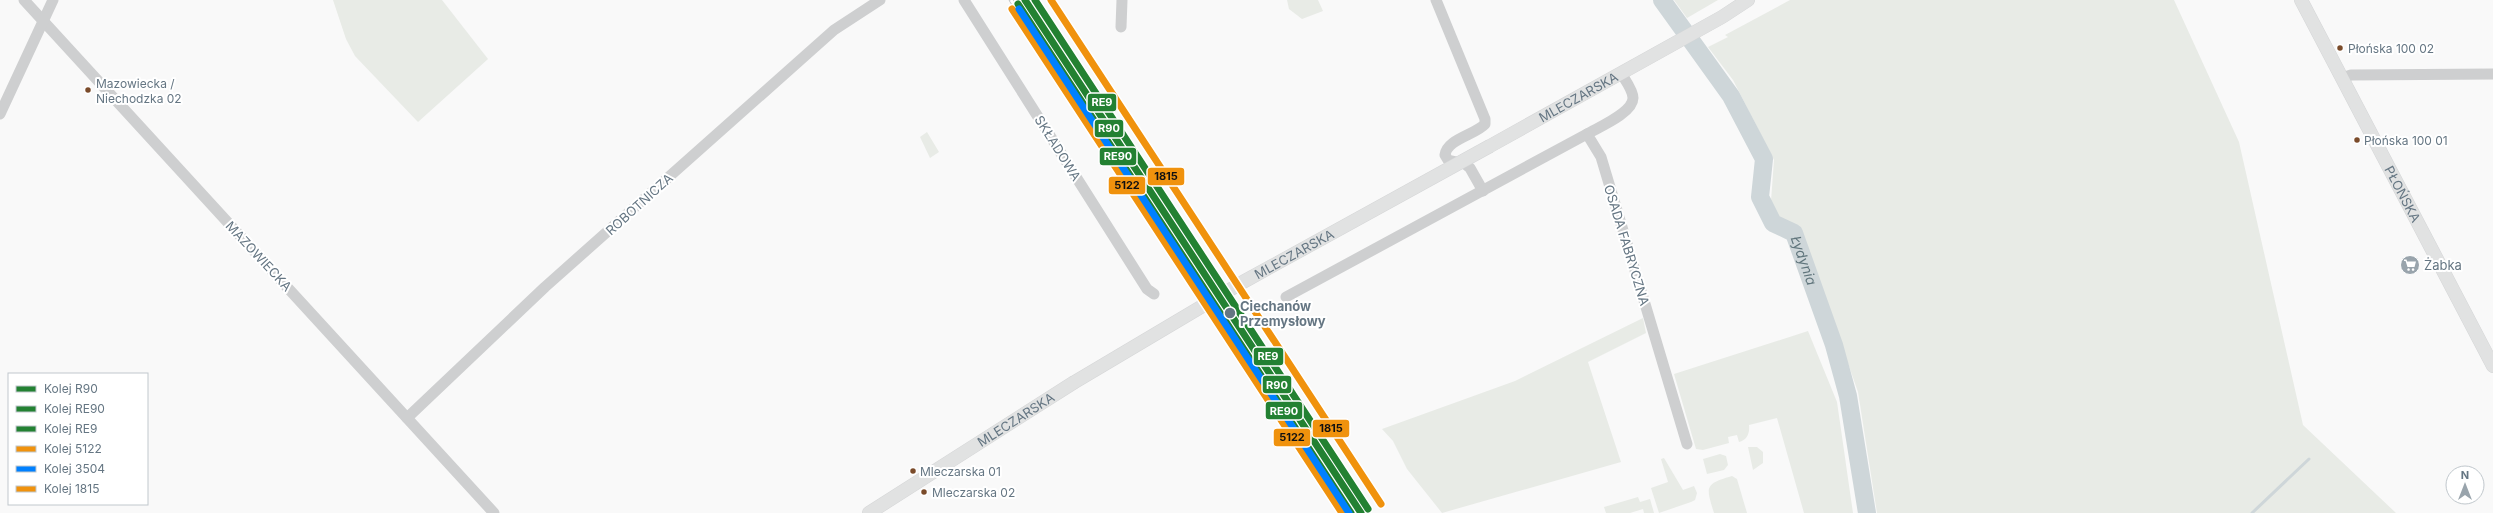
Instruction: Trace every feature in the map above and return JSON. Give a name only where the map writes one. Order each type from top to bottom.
[{"type":"main road","points":[[1722,17],[1748,0]]},
{"type":"main road","points":[[1722,17],[1758,0]]},
{"type":"main road","name":"PŁOŃSKA","points":[[2301,0],[2493,366]]},
{"type":"main road","name":"MLECZARSKA","points":[[869,513],[887,500],[1073,383],[1232,288],[1722,17]]},
{"type":"main road","name":"MLECZARSKA","points":[[861,513],[887,500]]},
{"type":"street","name":"MAZOWIECKA","points":[[24,0],[494,513]]},
{"type":"street","points":[[0,114],[52,0]]},
{"type":"street","name":"ROBOTNICZA","points":[[407,418],[545,287],[834,30],[880,0]]},
{"type":"street","name":"SKŁADOWA","points":[[964,0],[1147,289],[1154,294]]},
{"type":"street","points":[[1121,27],[1122,0]]},
{"type":"street","points":[[1436,0],[1485,119],[1485,124],[1481,129],[1450,145],[1445,155],[1448,160],[1465,164],[1470,168],[1483,191]]},
{"type":"street","points":[[1286,297],[1588,134],[1627,111],[1632,105],[1633,97],[1621,73]]},
{"type":"street","points":[[2342,78],[2351,75],[2493,74]]},
{"type":"street","name":"OSADA FABRYCZNA","points":[[1588,134],[1601,157],[1687,444]]},
{"type":"shaded area","points":[[333,0],[442,0],[488,59],[418,122],[355,56],[346,39]]},
{"type":"shaded area","points":[[1287,0],[1318,0],[1323,11],[1302,19],[1289,9]]},
{"type":"shaded area","points":[[1674,0],[1718,0],[1687,18]]},
{"type":"shaded area","points":[[1790,0],[2174,0],[2239,142],[2303,425],[2396,513],[1877,513],[1858,392],[1800,226],[1779,220],[1771,201],[1774,160],[1733,80],[1708,47],[1728,37],[1725,35]]},
{"type":"shaded area","points":[[927,132],[939,152],[930,158],[920,137]]},
{"type":"shaded area","points":[[1643,318],[1646,333],[1588,362],[1621,462],[1442,513],[1407,469],[1393,441],[1382,429],[1515,381]]},
{"type":"shaded area","points":[[1808,331],[1837,402],[1853,513],[1804,513],[1777,418],[1749,425],[1747,436],[1742,441],[1739,442],[1737,435],[1728,437],[1729,443],[1703,450],[1696,449],[1674,374]]},
{"type":"shaded area","points":[[1748,447],[1757,447],[1763,452],[1763,463],[1753,470]]},
{"type":"shaded area","points":[[1720,454],[1726,456],[1728,465],[1724,470],[1707,474],[1703,459]]},
{"type":"shaded area","points":[[1664,458],[1683,490],[1694,486],[1697,493],[1695,500],[1659,513],[1651,488],[1668,482],[1661,459]]},
{"type":"shaded area","points":[[1732,476],[1737,479],[1747,513],[1714,513],[1709,492],[1710,488],[1712,484]]},
{"type":"shaded area","points":[[1638,497],[1640,502],[1650,499],[1654,513],[1644,513],[1643,509],[1630,513],[1606,513],[1604,507]]},
{"type":"waterway","name":"Łydynia","points":[[1662,0],[1731,96],[1764,159],[1760,197],[1773,223],[1794,233],[1834,345],[1848,396],[1867,513]]},
{"type":"waterway","points":[[2252,513],[2309,459]]},
{"type":"railway","points":[[1011,0],[1342,513]]},
{"type":"rail line","name":"R90","points":[[1025,0],[1361,513]]},
{"type":"rail line","name":"RE9","points":[[1035,0],[1368,509]]},
{"type":"rail line","name":"1815","points":[[1051,0],[1381,504]]},
{"type":"rail line","name":"RE90","points":[[1018,4],[1351,513]]},
{"type":"rail line","name":"5122","points":[[1012,9],[1342,513]]},
{"type":"rail line","name":"3504","points":[[1019,9],[1349,513]]},
{"type":"place","name":"Płońska 100 02","points":[[2340,48]]},
{"type":"place","name":"Mazowiecka / Niechodzka 02","points":[[88,90]]},
{"type":"place","name":"Płońska 100 01","points":[[2357,140]]},
{"type":"place","name":"Żabka","points":[[2410,265]]},
{"type":"place","name":"Ciechanów Przemysłowy","points":[[1230,313]]},
{"type":"place","name":"Mleczarska 01","points":[[913,471]]},
{"type":"place","name":"Mleczarska 02","points":[[924,492]]}]
